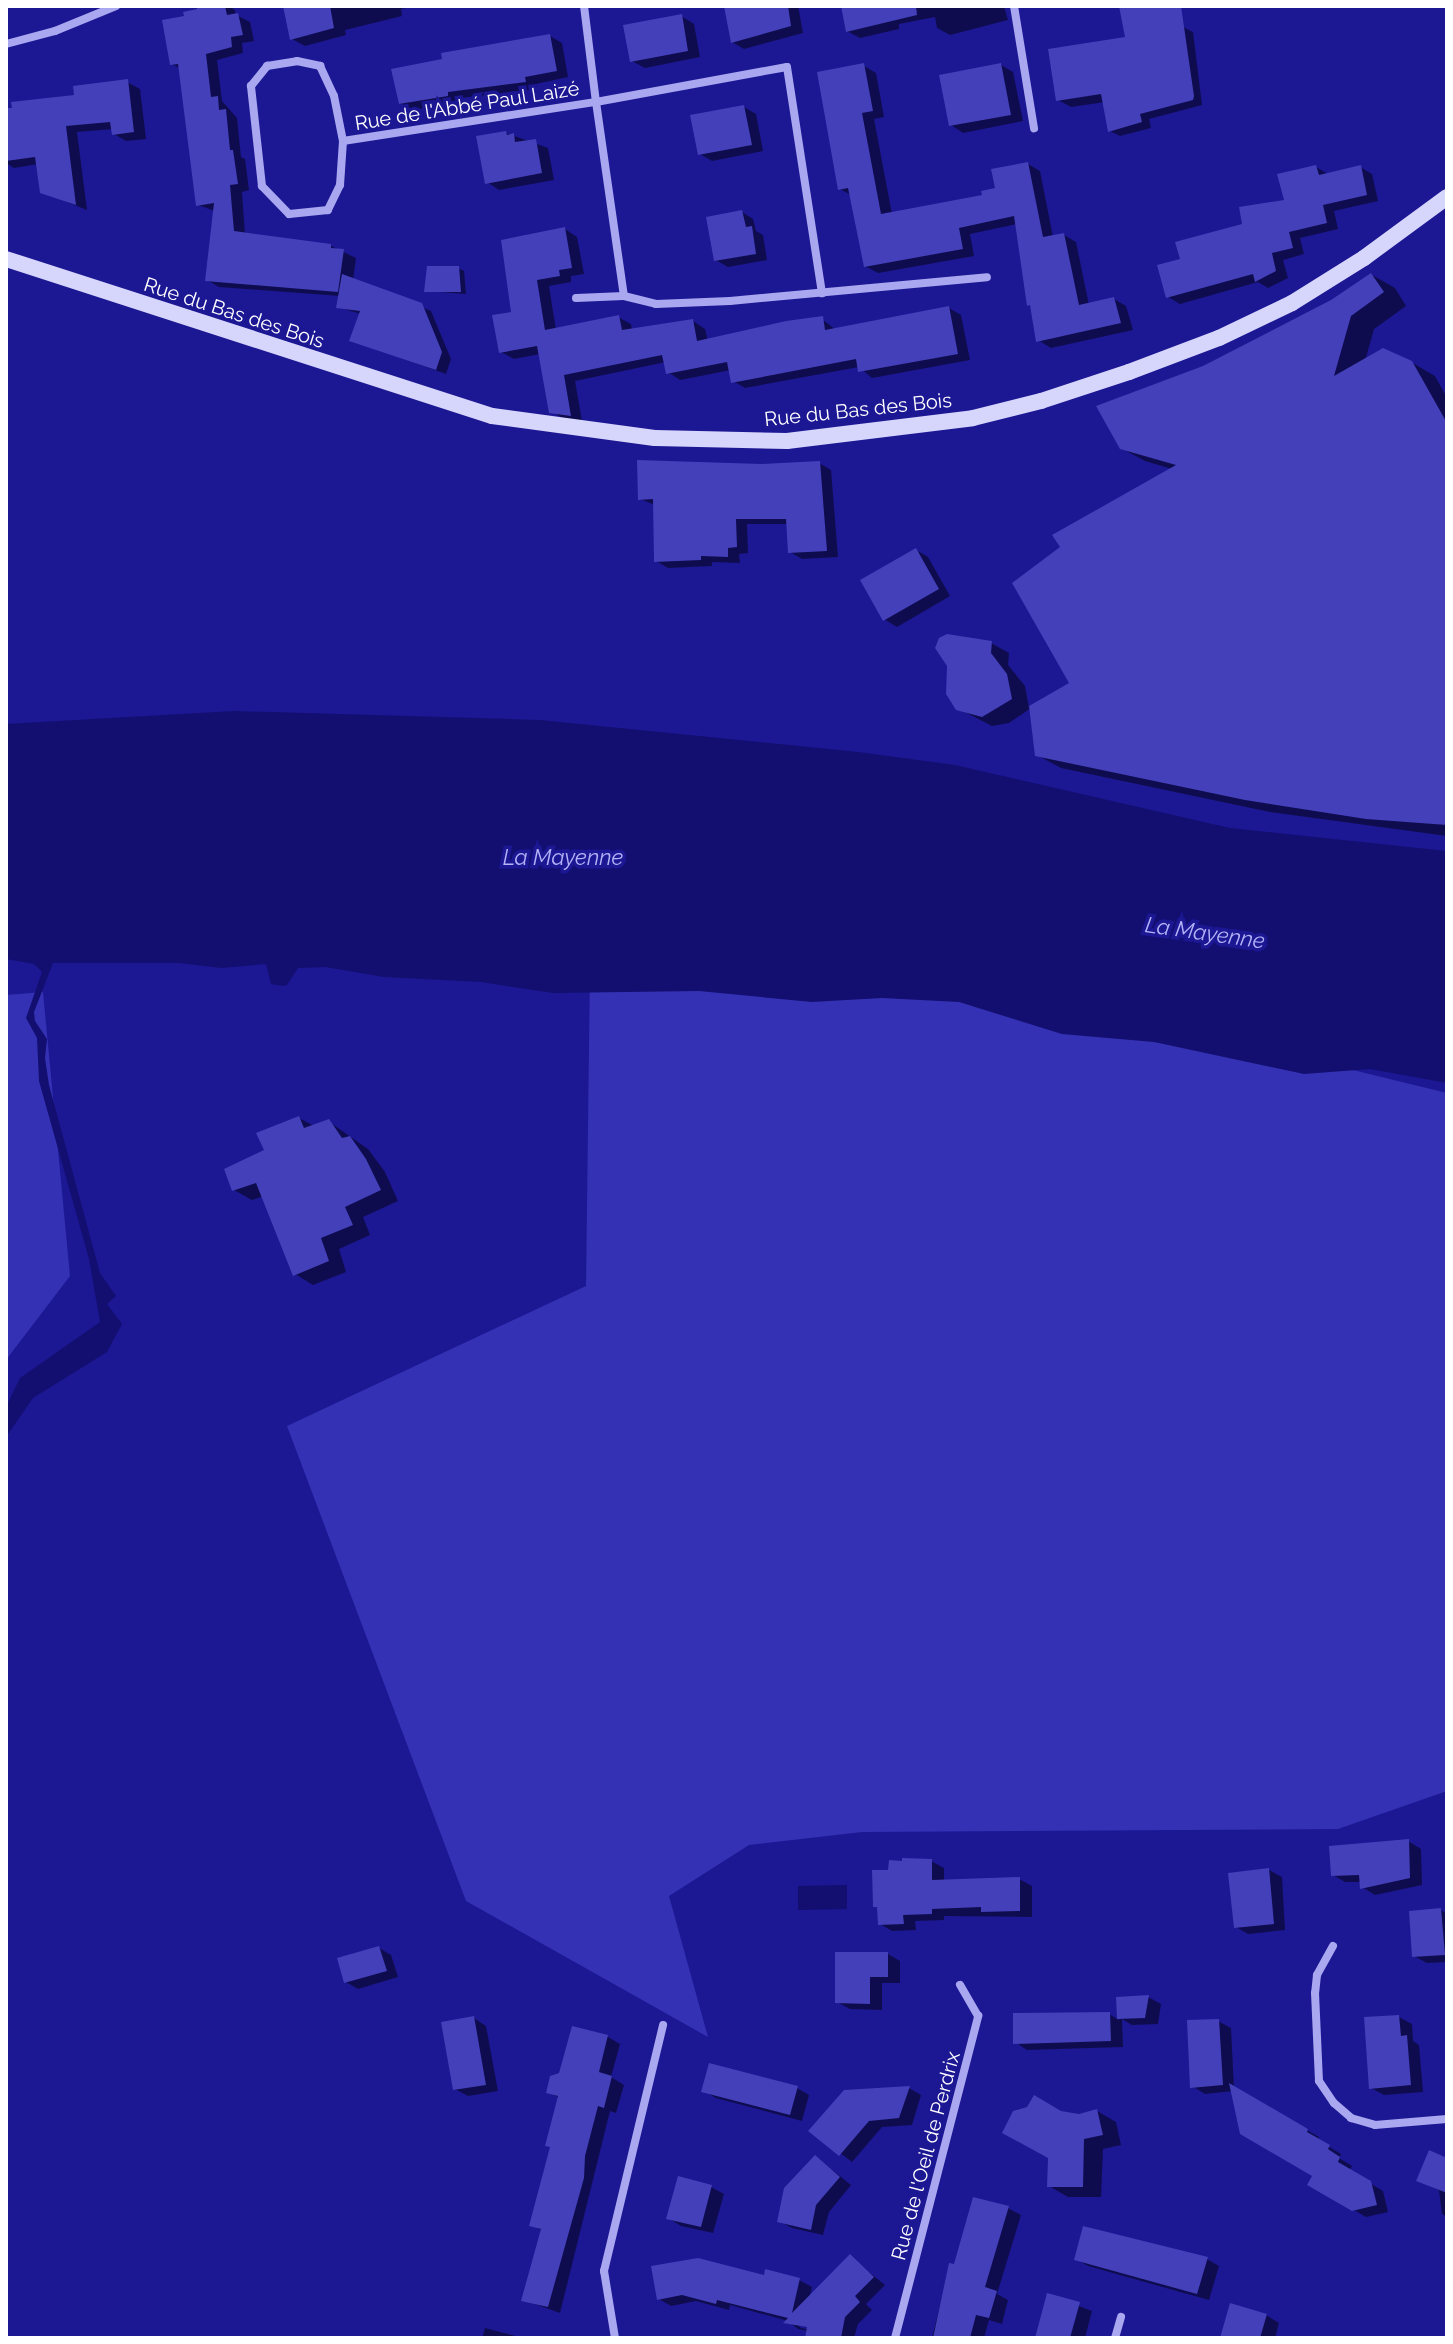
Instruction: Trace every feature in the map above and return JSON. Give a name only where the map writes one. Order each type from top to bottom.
[{"type":"street","points":[[6,44],[43,35],[116,6]]},
{"type":"street","name":"Rue de l'Abbé Paul Laizé","points":[[584,6],[624,296]]},
{"type":"street","points":[[1014,6],[1034,128]]},
{"type":"street","name":"Rue de l'Abbé Paul Laizé","points":[[297,61],[320,66],[334,96],[343,141],[340,185],[328,210],[289,214],[262,186],[251,86],[267,66],[297,61]]},
{"type":"street","name":"Rue de l'Abbé Paul Laizé","points":[[343,141],[596,102],[787,67],[822,293]]},
{"type":"street","name":"Rue du Bas des Bois","points":[[6,259],[492,416],[655,438],[787,441],[973,418],[1041,401],[1129,372],[1219,338],[1292,303],[1364,258],[1447,197]]},
{"type":"street","points":[[576,298],[624,296],[656,304],[822,293],[987,277]]},
{"type":"street","points":[[1333,1946],[1317,1975],[1315,1993],[1319,2081],[1334,2103],[1351,2118],[1375,2125],[1447,2119]]},
{"type":"street","name":"Rue de l'Oeil de Perdrix","points":[[895,2338],[978,2016],[960,1985]]},
{"type":"street","points":[[615,2338],[604,2271],[663,2025]]},
{"type":"street","points":[[1115,2338],[1121,2317]]},
{"type":"shaded area","points":[[590,966],[1008,986],[1447,1093],[1447,1791],[1338,1829],[862,1832],[749,1845],[669,1896],[708,2037],[466,1901],[287,1426],[586,1286]]},
{"type":"shaded area","points":[[43,992],[70,1276],[6,1360],[6,995]]},
{"type":"water","name":"La Mayenne","points":[[234,711],[540,720],[858,752],[955,765],[1230,828],[1447,851],[1447,1083],[1370,1069],[1304,1074],[1154,1042],[1062,1034],[959,1002],[882,998],[812,1002],[699,991],[553,993],[481,982],[384,977],[325,967],[298,968],[287,985],[283,986],[271,984],[266,964],[221,968],[179,963],[53,963],[34,1012],[35,1021],[47,1039],[45,1058],[49,1085],[100,1273],[116,1296],[107,1304],[122,1324],[107,1352],[33,1398],[6,1437],[6,1407],[20,1378],[100,1322],[89,1259],[39,1081],[37,1038],[26,1018],[42,972],[34,964],[6,959],[6,724]]},
{"type":"water","points":[[847,1885],[847,1909],[798,1910],[798,1886]]},
{"type":"building","points":[[197,6],[225,6],[227,15],[238,13],[243,35],[231,37],[232,47],[206,54],[211,97],[218,96],[219,110],[226,109],[230,150],[233,150],[238,184],[230,185],[234,231],[331,244],[331,248],[344,249],[338,292],[205,281],[214,203],[196,206],[178,64],[170,65],[162,20],[184,16],[183,12],[197,9]]},
{"type":"building","points":[[283,6],[330,6],[334,28],[290,40]]},
{"type":"building","points":[[724,6],[788,6],[791,26],[731,43]]},
{"type":"building","points":[[841,6],[916,6],[917,15],[846,32]]},
{"type":"building","points":[[1119,6],[1181,6],[1194,96],[1193,100],[1140,114],[1142,122],[1108,132],[1101,94],[1056,101],[1048,49],[1125,37]]},
{"type":"building","points":[[682,14],[688,51],[630,62],[623,25]]},
{"type":"building","points":[[550,34],[557,71],[525,77],[526,82],[448,92],[448,96],[399,104],[391,69],[442,59],[441,53]]},
{"type":"building","points":[[864,63],[873,111],[862,113],[881,214],[982,195],[981,191],[995,188],[991,169],[1028,162],[1043,237],[1064,233],[1079,305],[1114,297],[1121,323],[1036,342],[1030,305],[1027,306],[1014,216],[959,228],[963,249],[864,267],[848,188],[838,190],[817,72]]},
{"type":"building","points":[[1001,63],[1011,115],[949,126],[939,75]]},
{"type":"building","points":[[128,79],[134,132],[112,135],[110,122],[66,126],[76,205],[40,193],[35,157],[6,161],[6,108],[12,108],[11,102],[74,95],[73,86]]},
{"type":"building","points":[[744,105],[752,145],[698,155],[690,115]]},
{"type":"building","points":[[506,131],[507,135],[514,133],[515,142],[536,139],[542,173],[485,184],[476,136]]},
{"type":"building","points":[[1316,165],[1319,175],[1361,165],[1367,195],[1323,205],[1327,223],[1289,232],[1293,248],[1272,253],[1276,271],[1255,282],[1253,274],[1166,298],[1157,265],[1180,259],[1175,242],[1242,224],[1239,207],[1284,200],[1277,174]]},
{"type":"building","points":[[742,210],[746,227],[752,226],[756,254],[714,261],[706,217]]},
{"type":"building","points":[[565,227],[572,268],[559,270],[560,276],[537,280],[545,330],[619,315],[622,330],[693,319],[697,341],[786,321],[823,316],[825,330],[949,306],[958,354],[858,372],[856,359],[731,383],[727,362],[666,374],[662,355],[564,375],[571,416],[549,413],[537,346],[499,353],[492,315],[511,312],[501,240]]},
{"type":"building","points":[[427,266],[459,266],[461,292],[424,292]]},
{"type":"building","points":[[1371,273],[1384,292],[1351,316],[1334,376],[1383,348],[1412,361],[1447,423],[1447,825],[1366,819],[1245,800],[1035,756],[1029,706],[1069,683],[1012,583],[1060,547],[1052,535],[1176,465],[1120,449],[1096,406],[1203,366],[1331,300]]},
{"type":"building","points":[[342,274],[422,303],[442,352],[436,370],[349,341],[360,311],[336,308]]},
{"type":"building","points":[[637,460],[761,464],[820,461],[827,551],[788,553],[786,519],[736,519],[737,547],[728,548],[728,557],[701,556],[701,560],[654,562],[653,499],[638,500]]},
{"type":"building","points":[[916,548],[939,589],[883,621],[860,580]]},
{"type":"building","points":[[947,634],[992,641],[991,653],[1007,674],[1012,699],[982,717],[956,710],[946,694],[947,666],[935,648],[939,638]]},
{"type":"building","points":[[299,1116],[304,1128],[329,1119],[342,1138],[350,1136],[366,1159],[381,1190],[345,1207],[353,1225],[321,1238],[329,1261],[293,1276],[256,1183],[232,1191],[224,1169],[264,1150],[256,1133]]},
{"type":"building","points":[[1409,1839],[1410,1878],[1360,1889],[1359,1875],[1331,1876],[1329,1846]]},
{"type":"building","points":[[902,1858],[932,1859],[932,1880],[1020,1877],[1020,1911],[981,1912],[981,1907],[932,1909],[932,1914],[903,1915],[904,1924],[878,1925],[877,1907],[873,1907],[872,1870],[888,1870],[889,1860],[902,1861]]},
{"type":"building","points":[[1269,1868],[1274,1924],[1234,1928],[1228,1873]]},
{"type":"building","points":[[1441,1908],[1445,1955],[1412,1957],[1409,1911]]},
{"type":"building","points":[[379,1946],[387,1971],[344,1983],[337,1958]]},
{"type":"building","points":[[835,1952],[888,1952],[888,1977],[870,1977],[870,2004],[835,2003]]},
{"type":"building","points":[[1149,1995],[1145,2018],[1117,2019],[1116,1997]]},
{"type":"building","points":[[1110,2012],[1111,2041],[1013,2044],[1013,2013]]},
{"type":"building","points":[[1399,2015],[1401,2036],[1407,2035],[1411,2085],[1369,2089],[1364,2017]]},
{"type":"building","points":[[474,2016],[486,2085],[453,2090],[441,2022]]},
{"type":"building","points":[[1219,2019],[1223,2085],[1190,2088],[1187,2020]]},
{"type":"building","points":[[572,2026],[608,2035],[599,2072],[612,2076],[604,2108],[598,2106],[585,2156],[584,2178],[548,2307],[521,2301],[541,2229],[529,2226],[550,2147],[545,2146],[558,2096],[546,2093],[550,2076],[559,2073]]},
{"type":"building","points":[[709,2063],[798,2086],[790,2115],[701,2092]]},
{"type":"building","points":[[1229,2083],[1330,2145],[1328,2149],[1340,2157],[1338,2162],[1371,2181],[1377,2205],[1352,2211],[1307,2185],[1312,2176],[1240,2134]]},
{"type":"building","points":[[910,2086],[899,2118],[869,2121],[839,2156],[808,2131],[844,2090]]},
{"type":"building","points":[[1034,2095],[1061,2111],[1079,2114],[1097,2109],[1103,2135],[1084,2139],[1083,2187],[1047,2187],[1048,2158],[1002,2133],[1013,2111],[1027,2107]]},
{"type":"building","points":[[1429,2150],[1447,2158],[1447,2193],[1416,2181]]},
{"type":"building","points":[[815,2155],[840,2177],[816,2205],[811,2230],[777,2222],[784,2188]]},
{"type":"building","points":[[678,2176],[712,2185],[701,2227],[666,2219]]},
{"type":"building","points":[[973,2197],[1009,2206],[985,2287],[997,2291],[989,2318],[976,2315],[970,2338],[933,2338],[949,2263],[954,2264]]},
{"type":"building","points":[[1083,2226],[1208,2257],[1197,2294],[1074,2260]]},
{"type":"building","points":[[850,2254],[874,2277],[855,2296],[860,2302],[845,2317],[841,2338],[805,2338],[807,2327],[783,2323],[788,2318],[717,2300],[716,2304],[682,2295],[657,2300],[651,2266],[698,2258],[764,2275],[765,2269],[800,2278],[792,2313]]},
{"type":"building","points":[[1047,2293],[1080,2302],[1070,2338],[1035,2338]]},
{"type":"building","points":[[1230,2303],[1267,2314],[1260,2338],[1220,2338]]}]
